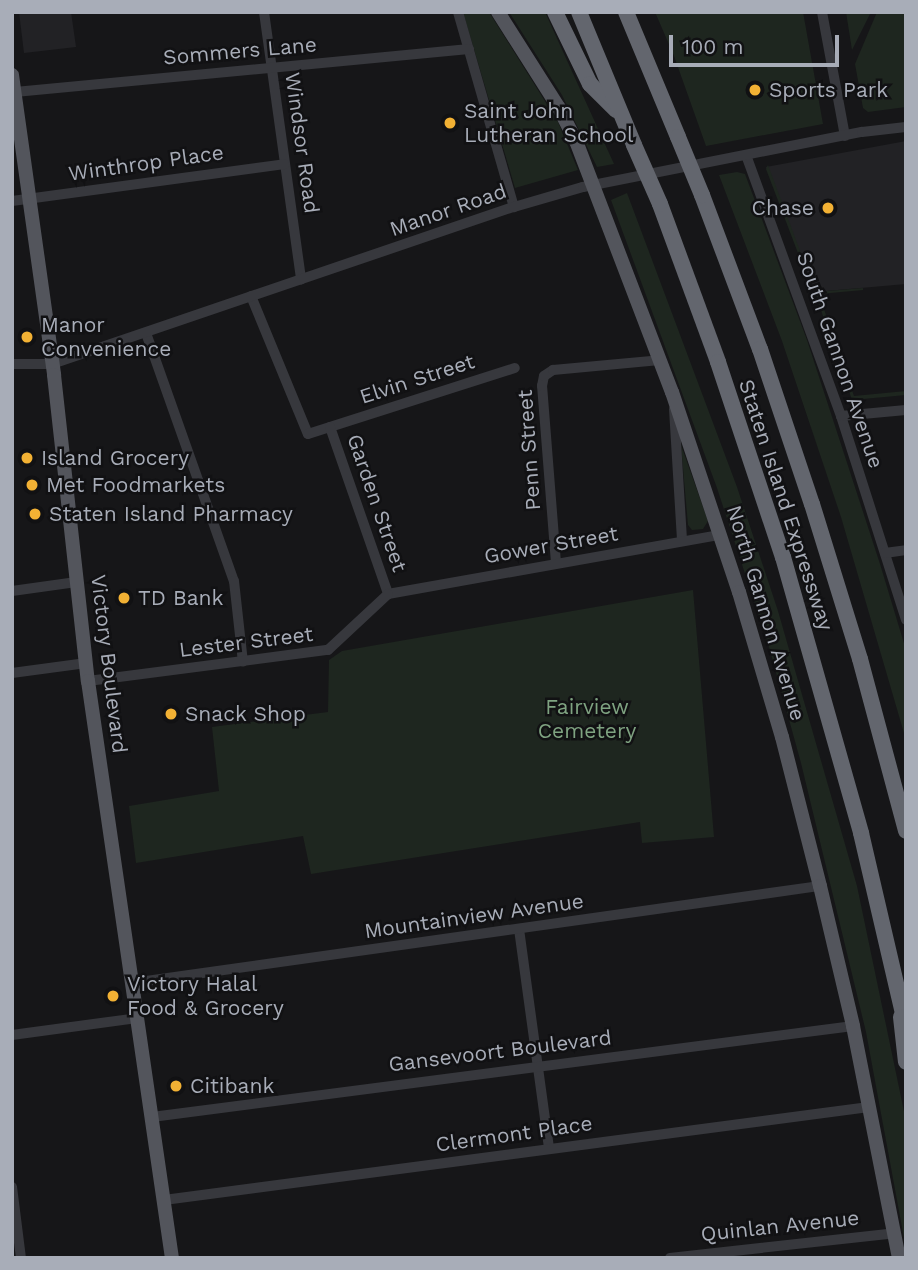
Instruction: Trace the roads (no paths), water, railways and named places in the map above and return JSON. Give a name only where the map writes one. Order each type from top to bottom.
[{"type":"highway","points":[[555,12],[590,84],[622,116]]},
{"type":"highway","name":"Staten Island Expressway","points":[[579,12],[660,204],[723,375],[783,557],[861,833],[906,1026]]},
{"type":"highway","name":"Staten Island Expressway","points":[[627,14],[702,195],[808,491],[863,672],[906,831]]},
{"type":"highway","points":[[898,994],[906,1062]]},
{"type":"main road","name":"North Gannon Avenue","points":[[498,12],[566,120],[673,392],[720,535],[775,711],[820,887],[853,1026],[899,1258]]},
{"type":"main road","name":"Victory Boulevard","points":[[12,75],[52,364],[88,681],[172,1258]]},
{"type":"street","name":"Windsor Road","points":[[264,12],[301,279]]},
{"type":"street","points":[[458,12],[514,207]]},
{"type":"street","points":[[822,12],[845,136]]},
{"type":"street","name":"Sommers Lane","points":[[15,92],[469,49]]},
{"type":"street","name":"Manor Road","points":[[12,364],[52,364],[514,207],[593,185],[845,136],[906,127]]},
{"type":"street","name":"South Gannon Avenue","points":[[746,155],[841,416],[906,620]]},
{"type":"street","name":"Winthrop Place","points":[[12,201],[285,164]]},
{"type":"street","name":"Garden Street","points":[[251,296],[308,433],[330,427],[388,594]]},
{"type":"street","points":[[146,333],[234,582],[243,662]]},
{"type":"street","name":"Penn Street","points":[[556,563],[541,386],[544,376],[553,370],[660,360]]},
{"type":"street","name":"Elvin Street","points":[[330,427],[515,368]]},
{"type":"street","points":[[673,392],[682,541]]},
{"type":"street","points":[[841,416],[906,410]]},
{"type":"street","name":"Gower Street","points":[[388,594],[720,535]]},
{"type":"street","points":[[885,553],[906,551]]},
{"type":"street","points":[[12,591],[76,582]]},
{"type":"street","name":"Lester Street","points":[[88,681],[328,650],[388,594]]},
{"type":"street","points":[[12,673],[86,663]]},
{"type":"street","name":"Mountainview Avenue","points":[[132,983],[820,887]]},
{"type":"street","points":[[519,929],[549,1149]]},
{"type":"street","points":[[12,1035],[137,1018]]},
{"type":"street","name":"Gansevoort Boulevard","points":[[152,1117],[853,1026]]},
{"type":"street","name":"Clermont Place","points":[[163,1200],[869,1107]]},
{"type":"street","points":[[12,1187],[21,1258]]},
{"type":"street","name":"Quinlan Avenue","points":[[670,1258],[895,1233]]},
{"type":"place","name":"Sports Park","points":[[755,90]]},
{"type":"place","name":"Saint John Lutheran School","points":[[450,123]]},
{"type":"place","name":"Chase","points":[[828,208]]},
{"type":"place","name":"Manor Convenience","points":[[27,337]]},
{"type":"place","name":"Island Grocery","points":[[27,458]]},
{"type":"place","name":"Met Foodmarkets","points":[[32,485]]},
{"type":"place","name":"Staten Island Pharmacy","points":[[35,514]]},
{"type":"place","name":"TD Bank","points":[[124,598]]},
{"type":"place","name":"Snack Shop","points":[[171,714]]},
{"type":"place","name":"Victory Halal Food & Grocery","points":[[113,996]]},
{"type":"place","name":"Citibank","points":[[176,1086]]},
{"type":"park label","name":"Fairview Cemetery","points":[[587,719]]}]
